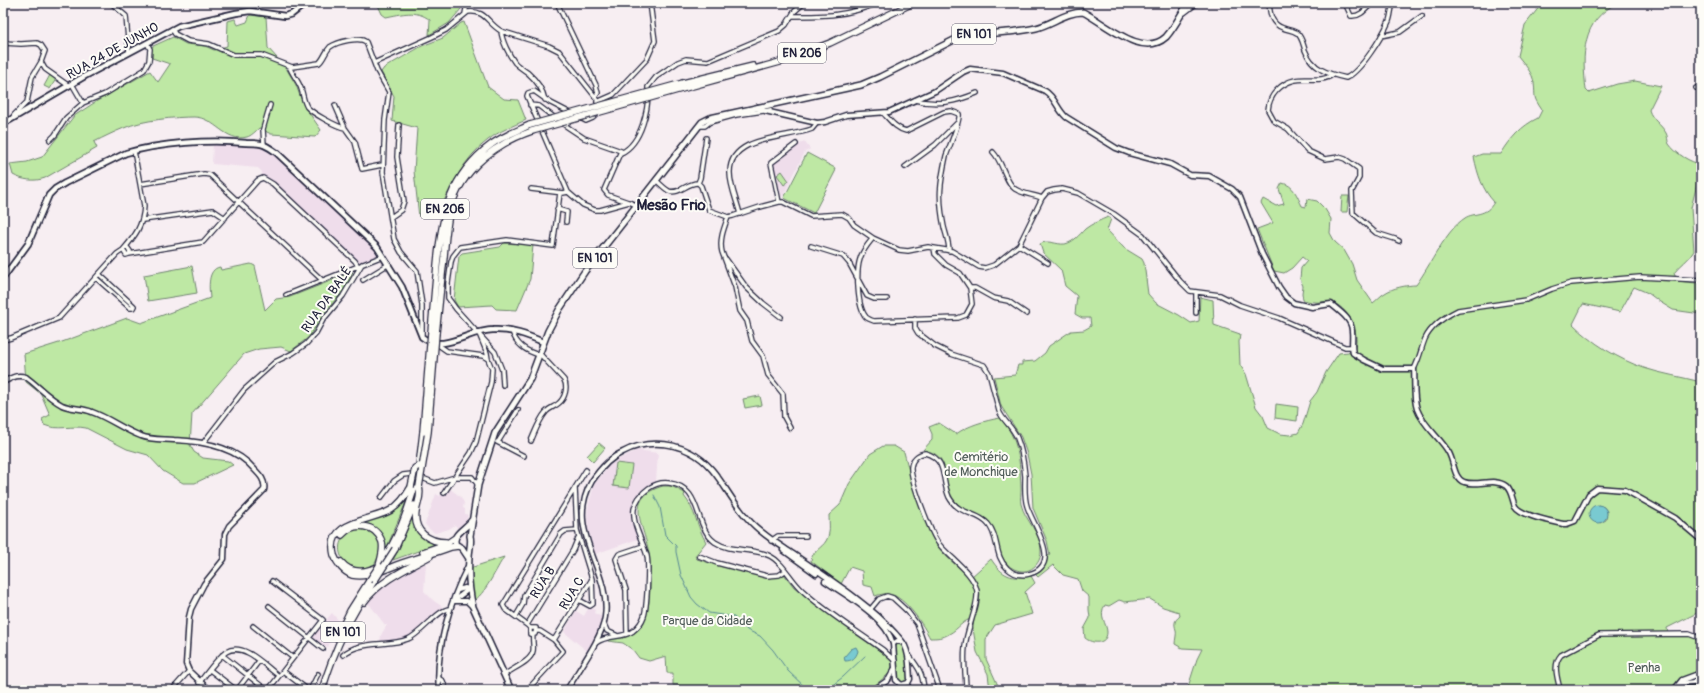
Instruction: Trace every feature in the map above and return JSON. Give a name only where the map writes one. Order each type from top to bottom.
[{"type":"highway","name":"EN 206","points":[[395,549],[408,520],[428,432],[441,230],[445,209],[455,184],[474,159],[493,143],[531,128],[792,54],[825,42],[906,3]]},
{"type":"highway","name":"EN 206","points":[[684,85],[780,62],[830,42],[913,3]]},
{"type":"highway","name":"EN 206","points":[[384,556],[404,517],[415,487],[416,468],[419,466],[434,332]]},
{"type":"highway","points":[[449,542],[432,540],[420,530],[415,518],[421,492],[415,487],[393,509],[385,513],[354,522],[342,530],[338,535],[334,546],[336,561],[346,572],[359,576],[368,575],[451,547],[460,547]]},
{"type":"highway","points":[[384,556],[382,541],[378,534],[368,527],[361,526],[350,528],[345,532],[339,541],[338,553],[343,564],[354,571],[360,572],[368,571],[449,542],[455,538]]},
{"type":"highway","name":"EN 101","points":[[322,690],[337,644],[353,613],[395,549]]},
{"type":"highway","points":[[353,613],[356,612],[365,600],[378,588],[440,551]]},
{"type":"highway","name":"EN 101","points":[[318,690],[342,626],[384,556]]},
{"type":"main road","name":"RUA 24 DE JUNHO","points":[[3,124],[172,29],[186,24],[250,11],[285,16],[292,14],[306,3]]},
{"type":"main road","name":"EN 101","points":[[511,690],[473,607],[469,589],[468,558],[472,520],[478,485],[492,441],[497,429],[530,379],[543,342],[559,310],[576,283],[699,126],[710,118],[850,88],[870,82],[958,38],[972,34],[994,34],[1032,29],[1075,12],[1083,12],[1136,43],[1146,45],[1156,43],[1165,38],[1174,27],[1188,3]]},
{"type":"main road","points":[[3,278],[28,244],[45,201],[55,189],[134,150],[184,143],[216,141],[264,145],[285,159],[370,239],[389,264],[402,287],[422,337],[437,344],[478,332],[492,330],[512,331],[543,342]]},
{"type":"main road","points":[[455,538],[456,535],[461,532],[472,520]]},
{"type":"main road","points":[[461,532],[468,533],[470,536]]},
{"type":"main road","name":"EN 101","points":[[455,538],[455,543],[468,558]]},
{"type":"main road","points":[[460,547],[465,548],[470,544]]},
{"type":"street","points":[[111,3],[126,16],[129,52]]},
{"type":"street","points":[[465,14],[467,3]]},
{"type":"street","points":[[526,3],[534,5],[545,3]]},
{"type":"street","points":[[557,3],[596,85],[598,93],[596,100],[598,113],[593,118],[586,120],[545,100],[534,91],[531,91],[526,96],[568,192],[583,205],[595,210],[629,202]]},
{"type":"street","points":[[596,100],[613,95],[648,59],[655,41],[650,3]]},
{"type":"street","points":[[636,205],[608,195],[604,190],[621,153],[633,144],[638,136],[648,105],[648,87],[656,78],[678,62],[686,59],[708,61],[779,31],[786,25],[794,12],[804,3]]},
{"type":"street","points":[[792,16],[819,16],[850,13],[878,3]]},
{"type":"street","points":[[1181,13],[1184,14],[1196,3]]},
{"type":"street","points":[[1269,3],[1271,19],[1276,24],[1297,33],[1301,38],[1306,53],[1319,68],[1332,75],[1346,78],[1351,76],[1363,63],[1381,36],[1389,20],[1393,3]]},
{"type":"street","points":[[1344,3],[1351,16],[1354,16],[1360,15],[1372,3]]},
{"type":"street","points":[[374,63],[446,30],[465,14],[472,12],[481,13],[501,31],[549,46],[559,51],[596,100]]},
{"type":"street","points":[[1381,36],[1400,32],[1422,16]]},
{"type":"street","points":[[172,29],[176,34],[188,41],[209,44],[228,54],[261,55],[296,68],[319,63],[330,47],[357,39],[364,39],[389,92],[385,120],[382,165],[393,234],[397,245],[417,271],[422,305],[422,337]]},
{"type":"street","points":[[501,31],[502,37],[511,57],[515,63],[528,73],[541,89],[545,100]]},
{"type":"street","points":[[3,43],[37,43],[41,45],[45,51],[41,62],[32,77],[26,103],[14,115],[14,117]]},
{"type":"street","points":[[50,140],[66,118],[83,103],[105,94],[144,70],[149,61],[150,49],[147,43]]},
{"type":"street","points":[[41,62],[45,69],[71,85],[83,103]]},
{"type":"street","points":[[289,66],[293,76],[301,87],[306,106],[312,112],[325,118],[332,124],[345,128]]},
{"type":"street","points":[[699,126],[705,126],[710,122],[742,114],[765,111],[775,112],[817,123],[846,115],[883,113],[935,91],[970,69],[1003,73],[1045,91],[1051,95],[1061,112],[1066,117],[1116,148],[1128,153],[1170,164],[1190,175],[1209,176],[1232,189],[1240,197],[1262,254],[1279,287],[1286,297],[1294,303],[1312,307],[1331,304],[1347,318],[1352,330],[1353,353],[1364,360],[1384,369],[1414,369]]},
{"type":"street","points":[[1332,75],[1317,79],[1288,82],[1281,86],[1272,96],[1268,110],[1274,121],[1288,129],[1308,150],[1325,159],[1339,157],[1345,159],[1359,169],[1359,178],[1352,192],[1353,213],[1376,233],[1399,241]]},
{"type":"street","points":[[1696,88],[1701,86]]},
{"type":"street","points":[[915,100],[933,103],[947,103],[977,93]]},
{"type":"street","points":[[264,145],[263,129],[270,105]]},
{"type":"street","points":[[335,105],[345,128],[355,142],[362,169],[382,165]]},
{"type":"street","points":[[530,105],[539,106],[575,134],[619,149],[621,153]]},
{"type":"street","points":[[765,111],[770,106],[775,112]]},
{"type":"street","points":[[757,107],[765,111]]},
{"type":"street","points":[[883,113],[895,126],[906,131],[944,112],[951,111],[959,114],[959,121],[951,139],[939,188],[949,251]]},
{"type":"street","points":[[905,167],[935,145],[959,121]]},
{"type":"street","points":[[740,214],[729,172],[737,152],[750,144],[812,130],[817,123]]},
{"type":"street","points":[[391,217],[401,210],[404,201],[397,157],[399,125]]},
{"type":"street","points":[[698,183],[706,138]]},
{"type":"street","points":[[779,202],[771,163],[796,144]]},
{"type":"street","points":[[3,340],[59,318],[125,248],[139,230],[143,220],[144,206],[134,150]]},
{"type":"street","points":[[993,152],[998,156],[1011,186],[1016,190],[1042,198]]},
{"type":"street","points":[[140,184],[207,174],[213,176],[322,280]]},
{"type":"street","points":[[116,257],[125,254],[202,243],[258,180],[265,178],[360,265]]},
{"type":"street","points":[[656,180],[669,191],[673,192],[698,183]]},
{"type":"street","points":[[698,183],[701,186],[709,210],[728,217],[760,207],[783,202],[811,216],[837,214],[846,215],[854,225],[873,238],[903,251],[925,247],[949,251],[979,267],[984,268],[994,265],[1019,245],[1042,198],[1047,192],[1062,189],[1078,193],[1104,208],[1142,235],[1185,286],[1196,292],[1220,295],[1240,305],[1279,318],[1345,347],[1352,346]]},
{"type":"street","points":[[531,189],[568,192]]},
{"type":"street","points":[[504,385],[502,370],[497,355],[448,298],[448,283],[451,262],[453,256],[460,247],[507,240],[553,246],[560,192]]},
{"type":"street","points":[[557,209],[567,212],[566,222]]},
{"type":"street","points":[[143,220],[213,210],[225,218]]},
{"type":"street","points":[[728,217],[722,238],[722,252],[735,287],[740,311],[747,321],[752,341],[763,356],[768,375],[783,394],[784,417],[790,428]]},
{"type":"street","points":[[873,238],[860,260],[858,282],[863,313],[869,320],[877,322],[962,317],[966,315],[972,304],[970,288],[960,273],[946,265],[936,254],[934,248]]},
{"type":"street","points":[[1019,245],[1048,263]]},
{"type":"street","points":[[811,246],[843,256],[849,263],[864,292],[871,299],[888,300]]},
{"type":"street","points":[[125,248],[130,249],[130,254]]},
{"type":"street","points":[[125,248],[125,254]]},
{"type":"street","points":[[722,252],[746,286],[763,303],[781,317]]},
{"type":"street","points":[[286,295],[383,256]]},
{"type":"street","points":[[363,280],[389,264]]},
{"type":"street","name":"RUA DA BALÉ","points":[[203,443],[244,390],[275,362],[306,344],[316,333],[323,320],[343,296],[360,265]]},
{"type":"street","points":[[98,276],[134,306],[133,308],[130,308],[98,276]]},
{"type":"street","points":[[1701,280],[1640,277],[1571,283],[1526,300],[1458,310],[1450,314],[1430,332],[1425,339],[1414,369],[1417,408],[1420,416],[1448,450],[1458,476],[1462,481],[1471,484],[1484,482],[1502,484],[1508,489],[1516,507],[1522,512],[1562,524],[1568,524],[1575,521],[1589,494],[1597,488],[1621,489],[1668,514],[1701,540]]},
{"type":"street","points":[[970,288],[975,288],[993,298],[1008,301],[1027,314]]},
{"type":"street","points":[[1196,292],[1196,313]]},
{"type":"street","points":[[422,305],[414,317],[419,319],[422,315]]},
{"type":"street","points":[[915,320],[915,328],[918,333],[935,346],[951,354],[978,362],[988,369],[999,411],[1017,437],[1023,462],[1025,501],[1040,533],[1045,554],[1044,562],[1039,569],[1031,574],[1023,575],[1009,570],[998,554],[992,531],[988,525],[978,518],[962,511],[953,503],[946,490],[940,463],[936,457],[925,453],[916,457],[913,462],[912,473],[931,529],[939,544],[971,577],[977,591],[977,598],[965,647],[964,660],[966,690]]},
{"type":"street","points":[[512,331],[514,337],[524,350],[539,354],[566,384],[564,398],[559,404],[544,414],[531,441]]},
{"type":"street","points":[[444,493],[471,454],[477,437],[491,382],[492,369],[478,332]]},
{"type":"street","points":[[437,344],[447,351],[483,356],[488,360]]},
{"type":"street","points":[[537,361],[547,363]]},
{"type":"street","points":[[3,382],[15,376],[20,375],[26,377],[64,406],[90,411],[141,436],[203,443],[222,447],[240,456],[255,469],[265,485],[261,494],[229,526],[225,534],[224,559],[204,584],[191,609],[189,617],[186,656],[189,671],[209,690]]},
{"type":"street","points":[[498,442],[518,410]]},
{"type":"street","points":[[509,411],[514,417]]},
{"type":"street","points":[[492,441],[498,442],[524,456]]},
{"type":"street","points":[[605,638],[604,628],[606,610],[604,592],[587,541],[583,512],[586,497],[590,485],[597,474],[616,455],[638,445],[664,444],[679,447],[698,457],[715,473],[738,508],[760,531],[883,620],[902,642],[907,652],[916,662],[923,680],[924,690]]},
{"type":"street","points":[[528,689],[563,651],[554,640],[540,631],[537,631],[536,628],[529,626],[504,609],[503,605],[586,470]]},
{"type":"street","points":[[381,498],[394,481],[403,475],[412,474],[434,483],[455,478],[472,477],[478,485]]},
{"type":"street","points":[[594,645],[605,638],[627,634],[633,631],[641,622],[645,611],[648,560],[634,516],[636,502],[640,496],[651,486],[658,483],[681,486],[691,495],[705,531],[713,541],[729,548],[762,552],[770,556],[806,594],[883,650],[895,661]]},
{"type":"street","name":"RUA C","points":[[554,640],[592,579],[578,537],[575,487]]},
{"type":"street","points":[[516,616],[523,604],[524,596],[561,534],[564,531],[577,530]]},
{"type":"street","points":[[772,540],[778,536],[806,536]]},
{"type":"street","name":"RUA B","points":[[529,626],[573,550],[578,537]]},
{"type":"street","points":[[627,634],[627,596],[616,559],[619,554],[643,546]]},
{"type":"street","points":[[573,550],[583,551]]},
{"type":"street","points":[[699,556],[717,563],[767,576],[779,575],[784,571]]},
{"type":"street","points":[[439,690],[439,662],[450,609],[469,565]]},
{"type":"street","points":[[579,600],[590,606],[593,604],[592,579]]},
{"type":"street","points":[[268,690],[323,620],[272,581]]},
{"type":"street","points":[[458,590],[466,588],[469,589]]},
{"type":"street","points":[[454,600],[469,589]]},
{"type":"street","points":[[869,611],[879,598],[887,596],[893,598],[908,612],[916,624],[940,690]]},
{"type":"street","points":[[454,600],[467,601],[473,607]]},
{"type":"street","points":[[268,606],[323,649]]},
{"type":"street","points":[[343,655],[349,650],[355,648],[409,639],[423,629],[444,609],[450,609]]},
{"type":"street","points":[[869,611],[888,630],[893,645],[896,680],[901,685],[908,683],[910,679],[907,652]]},
{"type":"street","points":[[253,626],[293,658]]},
{"type":"street","points":[[504,675],[513,668],[528,661],[532,656],[534,649],[533,635],[530,634],[529,626]]},
{"type":"street","points":[[567,690],[599,634],[604,628]]},
{"type":"street","points":[[604,628],[617,636]]},
{"type":"street","points":[[533,635],[537,631]]},
{"type":"street","points":[[599,634],[605,638]]},
{"type":"street","points":[[1560,690],[1556,670],[1557,659],[1561,655],[1599,634],[1689,634],[1697,637],[1701,642]]},
{"type":"street","points":[[883,650],[888,650],[897,641],[902,642]]},
{"type":"street","points":[[199,682],[222,655],[235,649],[249,653],[279,676]]},
{"type":"street","points":[[222,655],[264,688]]},
{"type":"street","points":[[210,670],[236,690],[259,661]]},
{"type":"street","points":[[875,690],[888,680],[896,666]]},
{"type":"street","points":[[910,671],[914,666],[919,669]]},
{"type":"street","points":[[502,669],[513,668]]},
{"type":"street","points":[[172,690],[189,671]]},
{"type":"street","points":[[283,671],[309,690],[318,674]]},
{"type":"street","points":[[1674,690],[1687,677],[1701,673]]},
{"type":"street","points":[[438,678],[443,681],[446,690]]},
{"type":"street","points":[[888,680],[896,680]]},
{"type":"street","points":[[1679,684],[1701,681]]},
{"type":"shaded area","points":[[804,141],[810,149],[805,152],[782,198],[773,165]]},
{"type":"shaded area","points":[[213,143],[264,145],[275,150],[383,255],[359,263],[268,178],[262,176],[262,172],[258,168],[212,164]]},
{"type":"shaded area","points":[[637,450],[658,453],[656,482],[641,491],[635,499],[632,509],[632,520],[638,539],[595,554],[588,530],[587,518],[588,507],[594,485],[608,467],[617,460]]},
{"type":"shaded area","points":[[449,488],[461,497],[464,503],[463,508],[465,509],[465,514],[468,515],[466,523],[459,530],[455,525],[449,529],[435,533],[425,524],[436,494],[440,496]]},
{"type":"shaded area","points":[[426,564],[424,591],[434,601],[443,607],[417,631],[406,638],[380,643],[381,635],[387,625],[385,625],[370,605],[366,603],[378,591],[419,565]]},
{"type":"shaded area","points":[[589,607],[595,610],[594,613],[602,617],[599,629],[587,651],[564,632],[576,611],[584,616]]},
{"type":"shaded area","points":[[332,613],[339,621],[328,647],[312,637]]},
{"type":"green space","points":[[377,3],[457,3],[461,9],[449,23],[429,35],[430,20],[414,13],[386,17],[382,14]]},
{"type":"green space","name":"Penha","points":[[1544,3],[1618,3],[1606,10],[1597,19],[1591,29],[1587,40],[1584,64],[1586,90],[1589,93],[1617,84],[1635,81],[1661,86],[1649,110],[1650,113],[1666,133],[1668,143],[1679,154],[1688,160],[1701,164],[1701,178],[1697,184],[1691,208],[1694,251],[1674,273],[1677,281],[1696,283],[1701,282],[1701,314],[1673,310],[1648,293],[1634,287],[1620,312],[1583,304],[1573,324],[1597,344],[1625,360],[1651,370],[1701,382],[1701,611],[1667,628],[1668,634],[1689,633],[1701,642],[1701,690],[1187,690],[1197,659],[1202,649],[1182,648],[1175,644],[1175,622],[1180,616],[1179,612],[1163,607],[1150,599],[1125,602],[1119,600],[1109,606],[1105,605],[1102,612],[1107,629],[1105,639],[1095,642],[1085,638],[1084,629],[1090,618],[1089,597],[1082,591],[1078,579],[1063,575],[1053,565],[1038,577],[1035,574],[1040,570],[1050,555],[1047,541],[1033,508],[1031,474],[1027,454],[1021,437],[1001,406],[994,377],[1015,375],[1018,365],[1022,365],[1022,362],[1035,361],[1045,353],[1049,346],[1071,331],[1084,330],[1091,326],[1090,318],[1082,318],[1075,314],[1077,296],[1065,286],[1061,270],[1043,253],[1040,244],[1046,242],[1062,244],[1068,243],[1074,240],[1090,225],[1108,217],[1111,219],[1107,230],[1124,248],[1142,259],[1144,263],[1148,294],[1156,303],[1191,323],[1199,321],[1200,297],[1213,300],[1214,325],[1240,334],[1240,365],[1246,374],[1256,407],[1263,416],[1268,428],[1280,434],[1290,435],[1298,433],[1303,424],[1310,401],[1317,392],[1326,372],[1339,353],[1348,352],[1355,348],[1356,334],[1351,320],[1343,309],[1337,305],[1329,301],[1310,302],[1303,300],[1303,286],[1300,279],[1301,268],[1307,261],[1302,257],[1292,268],[1284,273],[1274,271],[1257,229],[1273,223],[1261,203],[1263,199],[1276,206],[1284,204],[1279,189],[1282,183],[1286,184],[1292,189],[1297,195],[1302,206],[1306,207],[1307,199],[1317,201],[1325,209],[1331,219],[1330,233],[1335,242],[1344,250],[1352,264],[1357,280],[1373,303],[1384,294],[1392,290],[1404,286],[1416,285],[1451,231],[1465,218],[1484,212],[1491,207],[1494,202],[1486,192],[1481,181],[1474,157],[1482,154],[1501,154],[1517,133],[1526,125],[1538,118],[1542,110],[1536,99],[1532,76],[1518,56],[1525,25]],"holes":[[[1598,505],[1604,507],[1607,511],[1606,520],[1600,523]]]},
{"type":"green space","points":[[250,15],[266,17],[268,48],[286,68],[296,85],[303,104],[321,130],[315,137],[271,134],[259,128],[247,137],[239,138],[226,133],[201,118],[168,118],[131,125],[116,131],[94,142],[97,148],[45,178],[29,180],[13,175],[10,164],[27,162],[42,157],[74,116],[97,101],[150,71],[158,82],[170,64],[152,58],[151,47],[173,37],[186,44],[205,46],[214,50],[227,46],[228,21],[235,19],[238,25],[247,22]]},
{"type":"green space","points":[[464,22],[488,87],[504,99],[518,100],[526,120],[497,134],[480,147],[459,172],[439,211],[419,217],[414,171],[417,128],[392,121],[394,96],[381,72],[384,68],[422,46],[443,38]]},
{"type":"green space","points":[[50,75],[56,79],[50,89],[44,86]]},
{"type":"green space","points":[[807,153],[835,168],[834,170],[836,170],[814,213],[784,198]]},
{"type":"green space","points":[[782,171],[789,181],[784,185],[777,175]]},
{"type":"green space","points":[[1342,196],[1349,196],[1347,212],[1341,212]]},
{"type":"green space","points":[[504,243],[533,245],[530,279],[517,310],[496,309],[492,305],[458,307],[454,300],[459,256],[462,253],[500,247]]},
{"type":"green space","points":[[251,264],[255,266],[265,310],[276,299],[290,297],[353,272],[343,291],[325,312],[309,337],[291,351],[281,347],[259,349],[244,354],[192,414],[190,445],[194,452],[203,458],[228,461],[233,465],[195,483],[183,483],[163,471],[148,455],[127,449],[86,428],[54,428],[44,425],[42,419],[50,415],[41,394],[26,382],[24,354],[62,342],[127,318],[141,323],[210,298],[209,289],[211,275],[216,268],[220,267],[221,270]]},
{"type":"green space","points":[[192,266],[197,293],[148,301],[144,275]]},
{"type":"green space","points":[[760,396],[762,405],[745,408],[743,399]]},
{"type":"green space","points":[[1276,404],[1298,407],[1297,421],[1275,418]]},
{"type":"green space","name":"Cemitério de Monchique","points":[[1000,418],[1015,442],[1020,469],[1021,504],[1026,516],[1036,532],[1040,544],[1041,554],[1038,563],[1032,569],[1025,571],[1019,571],[1008,565],[1004,560],[992,527],[983,518],[966,510],[956,502],[949,489],[942,462],[938,456],[923,450],[932,440],[932,434],[929,427],[939,423],[956,434],[966,428],[988,420]]},
{"type":"green space","points":[[599,443],[605,448],[593,462],[587,456]]},
{"type":"green space","points":[[883,446],[894,446],[904,452],[918,502],[928,528],[939,548],[950,560],[971,577],[991,559],[1003,573],[1013,577],[1031,576],[1035,583],[1025,592],[1032,614],[995,625],[986,639],[986,659],[1000,690],[990,690],[988,674],[977,652],[973,629],[974,618],[966,621],[947,635],[940,638],[930,638],[914,614],[899,598],[888,594],[875,596],[872,587],[863,585],[862,571],[850,567],[841,584],[811,561],[813,555],[828,538],[829,515],[840,505],[849,484],[870,454]]},
{"type":"green space","points":[[616,463],[632,465],[629,488],[613,486]]},
{"type":"green space","name":"Parque da Cidade","points":[[663,486],[671,486],[685,493],[684,496],[691,507],[706,542],[695,556],[697,559],[723,567],[777,577],[784,574],[794,587],[891,659],[893,665],[890,673],[869,690],[677,690],[679,685],[673,685],[673,673],[667,673],[666,656],[649,661],[639,658],[633,650],[623,643],[608,641],[607,639],[629,636],[637,631],[646,617],[650,587],[650,562],[639,514],[639,505],[650,491]]},
{"type":"green space","points":[[404,500],[406,502],[384,554],[375,529],[345,529],[370,519]]},
{"type":"green space","points":[[413,516],[418,531],[424,538],[432,543],[438,544],[393,560],[399,549]]},
{"type":"green space","points":[[355,529],[370,532],[379,543],[380,548],[377,560],[372,568],[356,569],[351,567],[344,561],[340,553],[339,548],[342,539],[346,534]]},
{"type":"green space","points":[[504,557],[482,594],[473,601],[470,568]]},
{"type":"green space","points":[[898,643],[904,645],[906,655],[908,678],[903,682],[899,680],[895,648]]},
{"type":"water","points":[[1598,505],[1604,508],[1607,514],[1604,520],[1598,523],[1592,520],[1589,514],[1592,508]]},
{"type":"water","points":[[856,647],[858,651],[856,656],[852,660],[845,661],[844,657],[851,649]]},
{"type":"waterway","points":[[654,495],[660,507],[665,535],[676,546],[681,575],[691,597],[697,604],[709,613],[734,617],[747,630],[760,636],[773,650],[788,671],[808,690]]},
{"type":"waterway","points":[[826,690],[843,677],[865,656]]},
{"type":"district","name":"Mesão Frio","points":[[671,205]]}]
